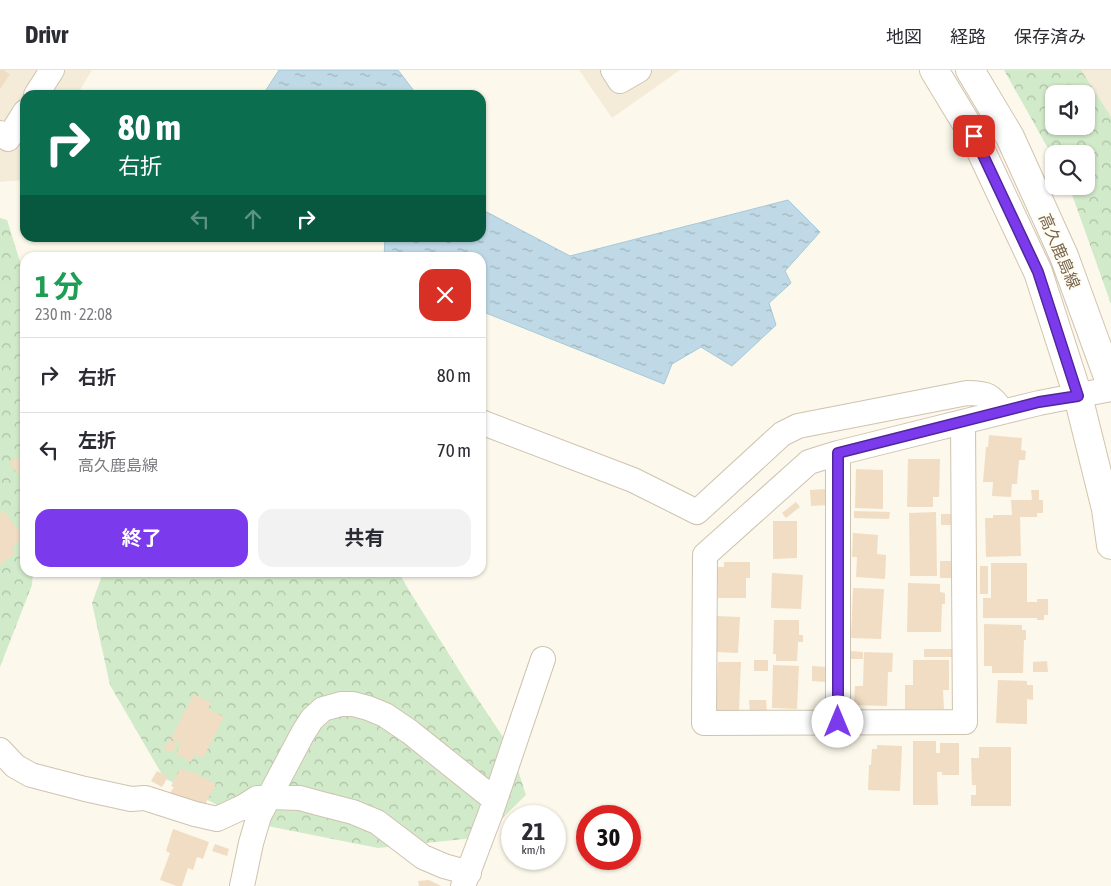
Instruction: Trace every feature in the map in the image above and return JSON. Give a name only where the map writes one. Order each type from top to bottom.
[{"type":"main road","name":"高久鹿島線","points":[[934,70],[974,136],[1038,272],[1078,396],[1106,509],[1111,545]]},
{"type":"main road","name":"高久鹿島線","points":[[970,70],[1010,137],[1064,256],[1111,387]]},
{"type":"street","points":[[39,90],[52,70]]},
{"type":"street","points":[[613,70],[620,82],[639,70]]},
{"type":"street","points":[[0,134],[8,139],[20,120]]},
{"type":"street","points":[[963,422],[965,722],[704,723],[705,555],[809,462],[1039,402],[1078,396],[1111,387]]},
{"type":"street","points":[[486,424],[633,480],[697,512],[782,434],[798,426],[967,393],[982,393],[994,399],[1003,412]]},
{"type":"street","points":[[838,453],[838,722]]},
{"type":"street","points":[[0,750],[14,766],[31,775],[131,799],[145,798],[217,819],[257,798],[270,797],[300,798],[353,812],[377,822],[423,858],[444,866],[466,879],[543,659]]},
{"type":"street","points":[[242,886],[251,843],[260,816],[303,733],[312,719],[324,709],[341,704],[353,704],[385,715],[410,732],[495,800]]},
{"type":"shaded area","points":[[0,70],[92,70],[80,90],[20,90],[20,180],[0,182]]},
{"type":"shaded area","points":[[579,70],[680,70],[612,118]]},
{"type":"shaded area","points":[[1058,70],[1111,70],[1111,165],[1095,120],[1095,85],[1076,85]]},
{"type":"green space","points":[[1004,70],[1081,70],[1091,85],[1045,85],[1045,135],[1095,135],[1095,92],[1111,117],[1111,304],[1072,195],[1095,195],[1095,145],[1046,145]]},
{"type":"green space","points":[[0,218],[7,220],[20,262],[20,577],[33,577],[32,585],[0,667]]},
{"type":"green space","points":[[102,577],[401,577],[467,683],[511,749],[526,795],[516,805],[501,805],[501,819],[483,837],[378,848],[253,823],[164,778],[110,685],[92,603]]},
{"type":"water","points":[[279,70],[398,70],[413,90],[266,90]]},
{"type":"water","points":[[788,200],[820,232],[785,271],[791,283],[769,303],[776,325],[732,366],[701,347],[672,364],[664,384],[486,313],[486,252],[384,252],[385,242],[486,242],[486,212],[570,256]]},
{"type":"building","points":[[0,70],[10,74],[0,89]]},
{"type":"building","points":[[989,435],[1022,438],[1021,450],[1026,451],[1025,460],[1019,460],[1017,484],[1012,484],[1011,497],[992,496],[993,482],[983,482]]},
{"type":"building","points":[[16,457],[20,462],[20,476],[9,463]]},
{"type":"building","points":[[908,459],[940,459],[939,497],[933,497],[933,507],[907,507]]},
{"type":"building","points":[[856,469],[883,470],[883,509],[855,508]]},
{"type":"building","points":[[826,489],[827,505],[811,506],[810,490]]},
{"type":"building","points":[[1031,490],[1039,490],[1039,500],[1043,500],[1043,513],[1037,513],[1037,517],[1020,517],[1021,556],[986,557],[985,518],[993,518],[993,515],[1012,515],[1011,500],[1032,500]]},
{"type":"building","points":[[796,502],[800,507],[786,518],[782,513]]},
{"type":"building","points":[[4,511],[20,533],[20,541],[11,548],[15,553],[0,565],[0,513]]},
{"type":"building","points":[[854,511],[890,512],[889,519],[854,518]]},
{"type":"building","points":[[936,512],[937,576],[910,576],[909,513]]},
{"type":"building","points":[[941,514],[957,514],[957,525],[941,525]]},
{"type":"building","points":[[773,521],[797,521],[797,558],[773,559]]},
{"type":"building","points":[[853,533],[878,535],[877,554],[886,555],[885,579],[856,577],[857,557],[852,557]]},
{"type":"building","points":[[940,561],[954,561],[954,578],[940,578]]},
{"type":"building","points":[[724,562],[750,562],[750,578],[746,578],[746,598],[718,598],[717,567],[724,567]]},
{"type":"building","points":[[991,563],[1027,563],[1027,602],[1037,602],[1037,599],[1048,599],[1048,615],[1044,615],[1044,620],[1037,620],[1037,618],[983,618],[983,598],[991,598]]},
{"type":"building","points":[[980,566],[988,566],[988,594],[980,594]]},
{"type":"building","points":[[772,573],[803,575],[801,609],[771,608]]},
{"type":"building","points":[[908,583],[940,584],[940,592],[945,593],[945,604],[942,604],[941,632],[907,632]]},
{"type":"building","points":[[853,588],[884,589],[881,639],[851,638]]},
{"type":"building","points":[[717,616],[740,617],[738,653],[715,652]]},
{"type":"building","points":[[774,620],[799,620],[799,635],[803,635],[803,642],[798,642],[797,661],[776,661],[776,654],[773,654]]},
{"type":"building","points":[[984,624],[1022,625],[1022,630],[1026,630],[1023,673],[992,673],[992,666],[984,666]]},
{"type":"building","points":[[924,649],[953,649],[953,657],[924,657]]},
{"type":"building","points":[[850,651],[863,652],[863,659],[849,659]]},
{"type":"building","points":[[864,652],[893,653],[892,672],[888,672],[887,706],[854,705],[855,686],[863,686]]},
{"type":"building","points":[[754,660],[768,660],[768,671],[754,671]]},
{"type":"building","points":[[913,660],[949,660],[949,690],[943,690],[944,709],[905,709],[905,685],[913,685]]},
{"type":"building","points":[[1047,661],[1048,672],[1033,672],[1033,662]]},
{"type":"building","points":[[718,662],[741,662],[739,711],[716,710]]},
{"type":"building","points":[[773,665],[799,666],[797,709],[772,708]]},
{"type":"building","points":[[812,666],[826,667],[825,682],[812,681]]},
{"type":"building","points":[[998,680],[1027,681],[1027,685],[1033,685],[1033,700],[1027,699],[1027,724],[996,723]]},
{"type":"building","points":[[194,694],[211,703],[208,709],[224,717],[203,758],[195,754],[191,762],[176,754],[181,744],[171,738]]},
{"type":"building","points":[[749,700],[766,700],[767,713],[750,713]]},
{"type":"building","points":[[169,739],[177,744],[172,753],[164,749]]},
{"type":"building","points":[[913,741],[936,741],[936,753],[940,753],[940,743],[959,743],[959,775],[942,775],[942,772],[937,772],[938,805],[913,805]]},
{"type":"building","points":[[877,745],[902,746],[900,791],[868,790],[872,749],[877,749]]},
{"type":"building","points":[[979,747],[1011,747],[1011,806],[971,806],[971,795],[976,795],[976,785],[972,785],[971,758],[979,758]]},
{"type":"building","points":[[180,769],[193,772],[216,784],[202,810],[170,793],[174,787],[171,786]]},
{"type":"building","points":[[157,771],[168,777],[162,787],[151,781]]},
{"type":"building","points":[[173,829],[209,842],[203,859],[197,857],[193,870],[188,868],[182,886],[160,880],[170,853],[166,851]]},
{"type":"building","points":[[215,844],[229,849],[227,856],[212,851]]},
{"type":"building","points":[[429,880],[441,886],[419,886],[418,881]]},
{"type":"route","points":[[838,722],[838,453],[1039,402],[1078,396],[1038,272],[974,136]]}]
